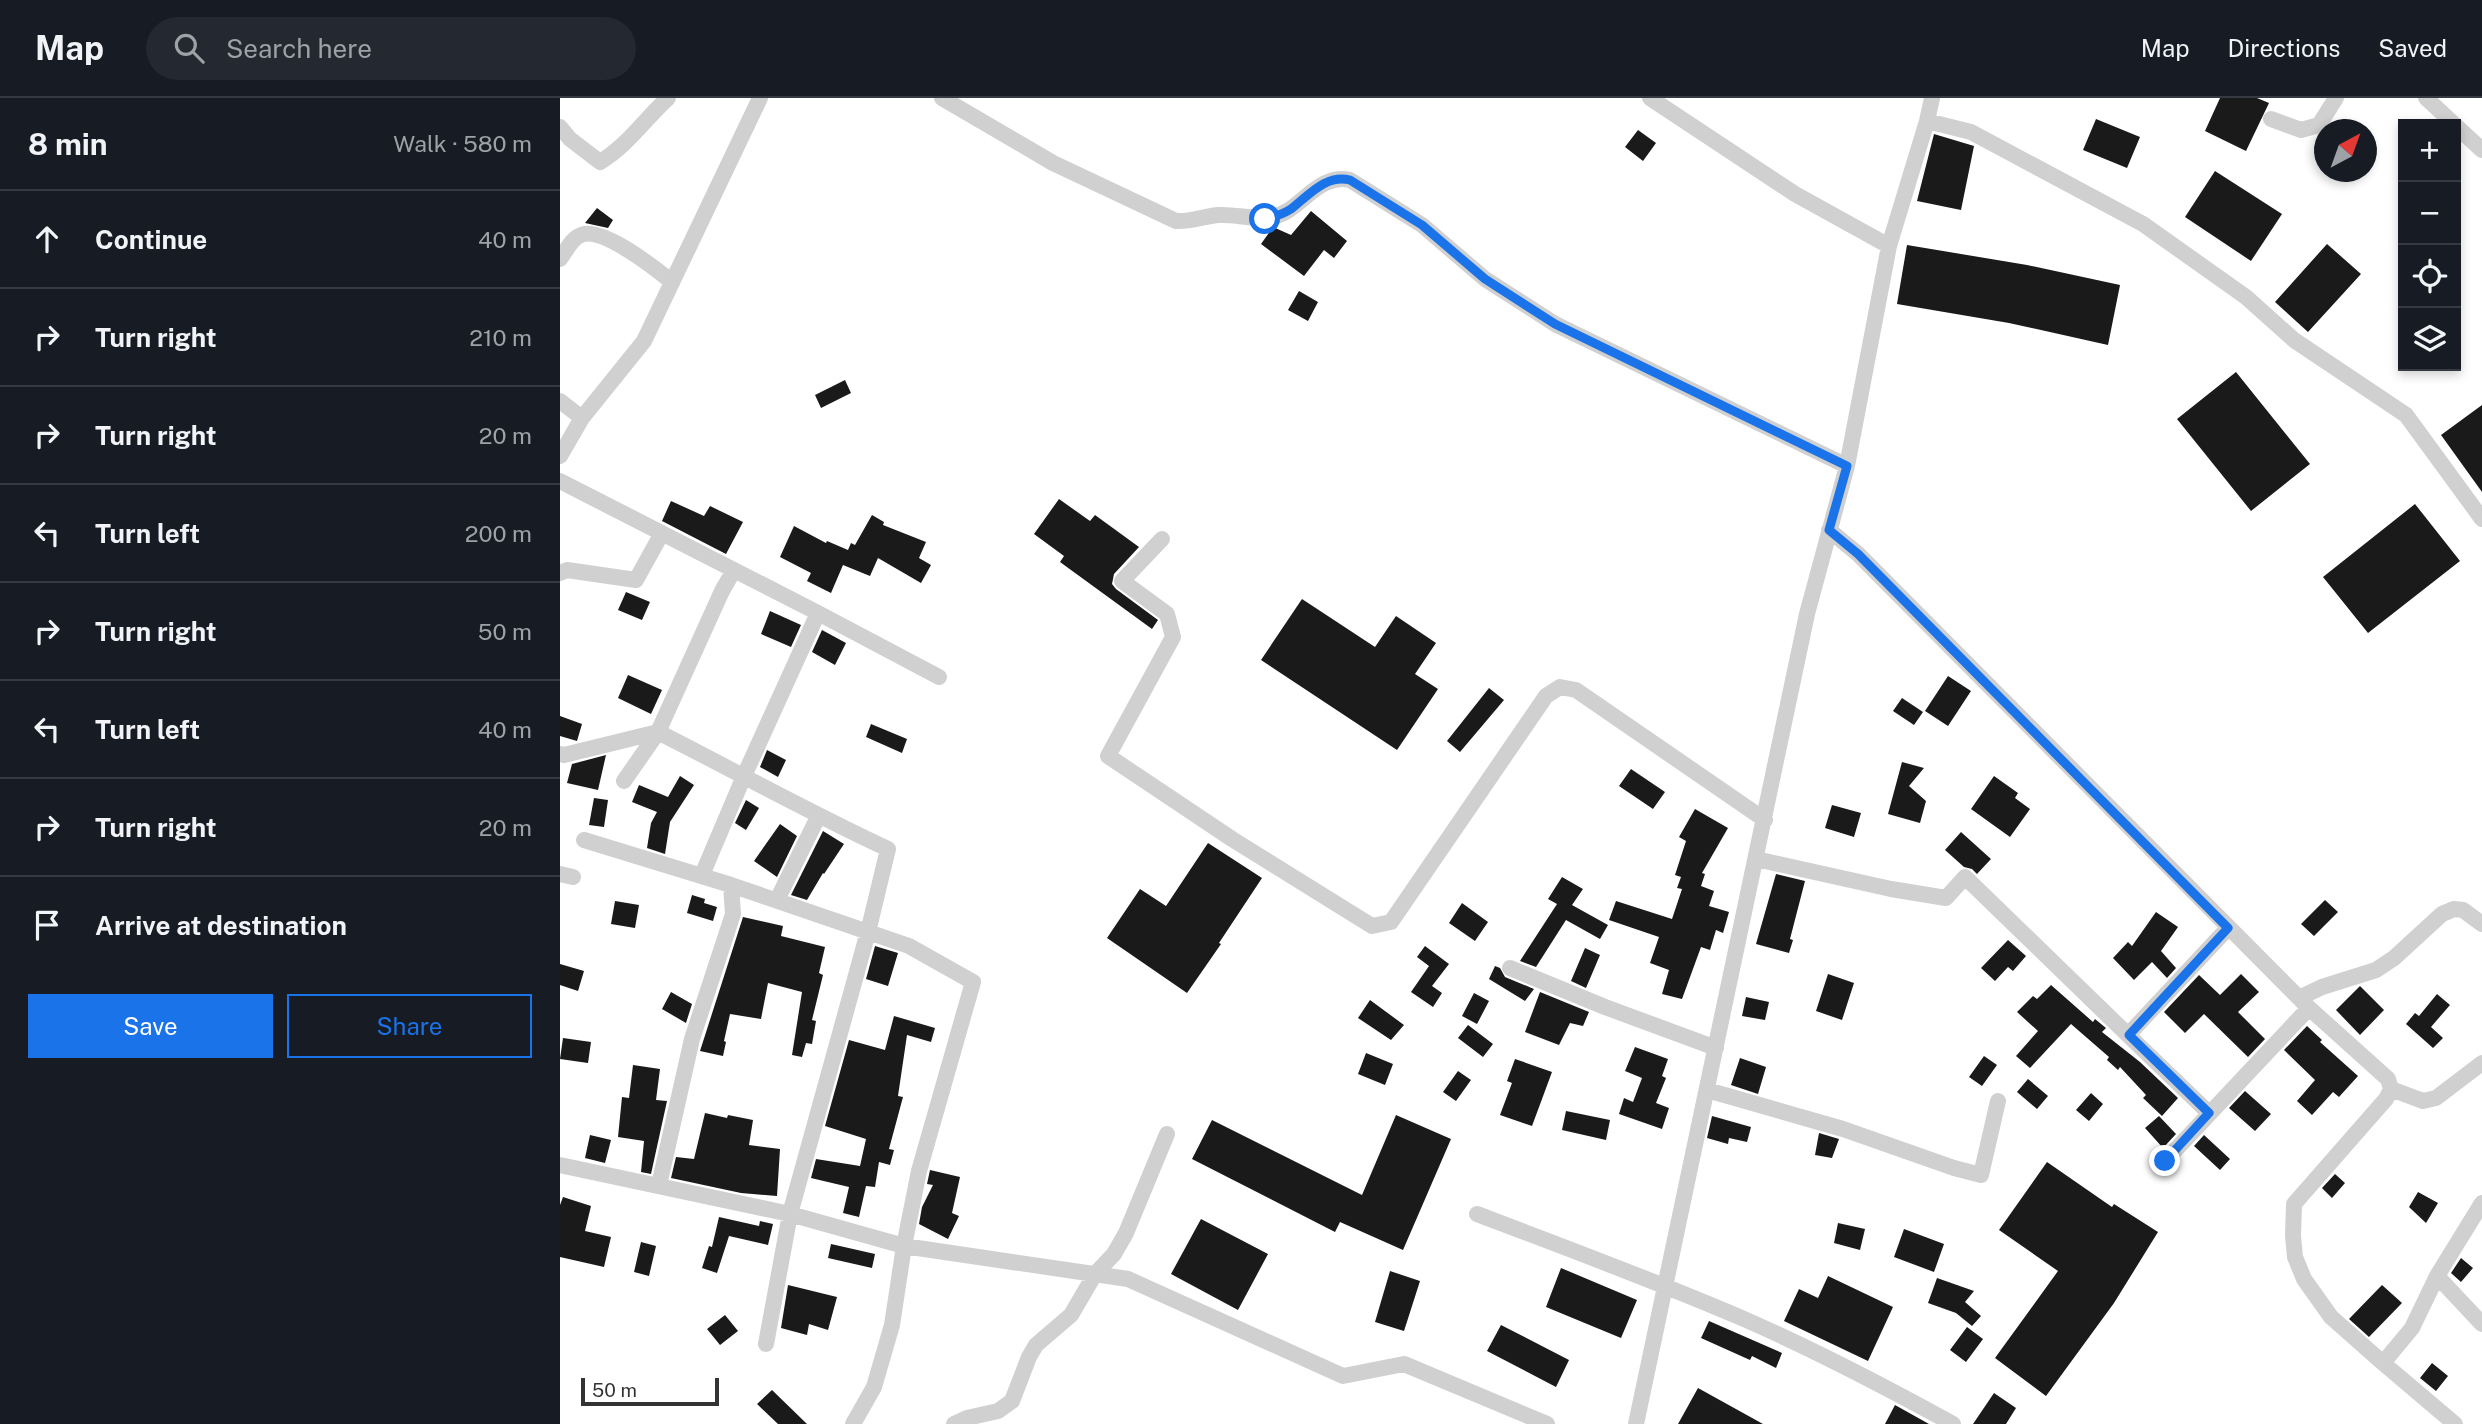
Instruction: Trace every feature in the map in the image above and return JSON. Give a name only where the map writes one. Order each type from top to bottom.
[{"type":"street","points":[[560,127],[600,162],[618,152],[668,98]]},
{"type":"street","points":[[560,456],[582,418],[644,341],[760,98]]},
{"type":"street","points":[[942,98],[1053,163],[1176,220],[1189,222],[1222,215],[1248,219],[1277,216],[1290,210],[1331,180],[1350,180],[1422,225],[1485,279],[1555,324],[1847,466]]},
{"type":"street","points":[[1636,1424],[1807,614],[1847,466],[1889,246],[1932,98]]},
{"type":"street","points":[[2271,120],[2301,130],[2319,125],[2336,98]]},
{"type":"street","points":[[2426,98],[2449,119]]},
{"type":"street","points":[[1658,100],[1795,194],[1889,246]]},
{"type":"street","points":[[1927,121],[1971,132],[2143,224],[2246,297],[2294,340],[2406,415],[2482,519]]},
{"type":"street","points":[[2461,131],[2482,150]]},
{"type":"street","points":[[560,259],[578,236],[587,233],[625,247],[672,282]]},
{"type":"street","points":[[560,401],[582,418]]},
{"type":"street","points":[[560,481],[939,677]]},
{"type":"street","points":[[1829,530],[1858,554],[2304,1003],[2388,1079],[2391,1089],[2386,1099],[2294,1204],[2295,1257],[2304,1279],[2331,1317],[2455,1424]]},
{"type":"street","points":[[560,573],[567,570],[636,580],[662,533]]},
{"type":"street","points":[[1162,539],[1122,582],[1167,614],[1173,637],[1108,756],[1232,839],[1372,926],[1391,922],[1406,903],[1546,696],[1560,687],[1576,690],[1765,820]]},
{"type":"street","points":[[624,781],[658,732],[734,570]]},
{"type":"street","points":[[702,875],[818,613]]},
{"type":"street","points":[[560,754],[658,732],[818,817],[888,849],[868,932],[790,1214],[766,1345]]},
{"type":"street","points":[[777,900],[818,817]]},
{"type":"street","points":[[584,840],[702,875],[909,946],[973,982],[919,1171],[888,1338],[874,1387],[853,1424]]},
{"type":"street","points":[[1756,859],[1891,889],[1946,898],[1965,877],[2209,1113]]},
{"type":"street","points":[[659,1185],[692,1039],[733,914],[731,885]]},
{"type":"street","points":[[2165,1161],[2304,1003],[2343,979],[2376,970],[2394,958],[2442,914],[2455,909],[2463,910],[2482,924]]},
{"type":"street","points":[[2129,1035],[2228,928]]},
{"type":"street","points":[[1510,968],[1716,1048]]},
{"type":"street","points":[[2391,1089],[2423,1101],[2436,1098],[2482,1063]]},
{"type":"street","points":[[1707,1090],[1843,1129],[1981,1175],[1998,1101]]},
{"type":"street","points":[[954,1424],[999,1411],[1012,1401],[1036,1345],[1071,1315],[1094,1274],[1114,1254],[1126,1233],[1167,1134]]},
{"type":"street","points":[[560,1165],[790,1214],[904,1246],[1128,1279],[1343,1376],[1404,1364],[1547,1424]]},
{"type":"street","points":[[2383,1363],[2412,1328],[2437,1276],[2482,1203]]},
{"type":"street","points":[[1476,1214],[1746,1320],[1862,1374],[1952,1424]]},
{"type":"street","points":[[2437,1276],[2482,1324]]},
{"type":"building","points":[[2220,98],[2257,98],[2269,103],[2246,151],[2205,131]]},
{"type":"building","points":[[2096,119],[2140,137],[2127,168],[2083,150]]},
{"type":"building","points":[[1638,130],[1656,143],[1643,161],[1625,147]]},
{"type":"building","points":[[1934,134],[1974,146],[1961,210],[1917,201]]},
{"type":"building","points":[[2215,171],[2282,214],[2251,261],[2185,217]]},
{"type":"building","points":[[597,208],[613,220],[608,228],[585,223]]},
{"type":"building","points":[[1311,211],[1347,241],[1334,258],[1324,250],[1304,276],[1261,244],[1273,227],[1291,235]]},
{"type":"building","points":[[2327,244],[2361,274],[2308,332],[2275,302]]},
{"type":"building","points":[[1907,245],[2027,265],[2120,285],[2108,345],[2009,323],[1897,304]]},
{"type":"building","points":[[1299,291],[1318,302],[1308,321],[1288,310]]},
{"type":"building","points":[[2236,372],[2310,464],[2251,511],[2177,419]]},
{"type":"building","points":[[845,380],[851,393],[821,408],[815,395]]},
{"type":"building","points":[[2482,405],[2482,492],[2441,435]]},
{"type":"building","points":[[1059,499],[1090,521],[1095,515],[1139,547],[1114,574],[1112,584],[1158,620],[1152,629],[1060,562],[1064,556],[1034,534]]},
{"type":"building","points":[[671,501],[704,516],[710,506],[743,522],[726,554],[662,521]]},
{"type":"building","points":[[2415,504],[2460,561],[2368,633],[2323,577]]},
{"type":"building","points":[[872,515],[884,522],[883,525],[926,542],[919,558],[931,565],[921,583],[878,558],[870,576],[843,565],[831,593],[807,581],[811,573],[780,557],[794,526],[826,543],[827,541],[848,550],[851,543],[855,545]]},
{"type":"building","points":[[626,592],[650,602],[642,620],[618,610]]},
{"type":"building","points":[[1302,599],[1375,647],[1396,616],[1436,643],[1415,674],[1438,689],[1397,750],[1261,660]]},
{"type":"building","points":[[770,611],[801,625],[791,647],[761,634]]},
{"type":"building","points":[[822,630],[846,643],[835,665],[812,652]]},
{"type":"building","points":[[628,675],[662,690],[651,714],[618,698]]},
{"type":"building","points":[[1948,676],[1971,691],[1948,726],[1925,711]]},
{"type":"building","points":[[1489,688],[1504,700],[1460,752],[1447,741]]},
{"type":"building","points":[[1902,698],[1923,712],[1914,725],[1893,711]]},
{"type":"building","points":[[560,716],[582,724],[577,741],[560,736]]},
{"type":"building","points":[[871,724],[907,739],[902,753],[866,737]]},
{"type":"building","points":[[767,750],[786,760],[778,777],[760,767]]},
{"type":"building","points":[[606,755],[598,790],[567,783],[572,764]]},
{"type":"building","points":[[1902,762],[1924,768],[1909,786],[1926,801],[1920,823],[1888,814]]},
{"type":"building","points":[[1631,769],[1665,792],[1653,809],[1619,786]]},
{"type":"building","points":[[680,776],[694,785],[670,822],[665,854],[647,848],[651,823],[657,812],[632,802],[639,785],[668,797]]},
{"type":"building","points":[[1994,776],[2018,793],[2015,798],[2030,809],[2010,837],[1971,809]]},
{"type":"building","points":[[594,798],[608,800],[604,827],[589,825]]},
{"type":"building","points":[[746,800],[759,808],[746,830],[735,823]]},
{"type":"building","points":[[1832,805],[1861,813],[1854,837],[1825,828]]},
{"type":"building","points":[[1695,809],[1728,828],[1702,873],[1705,874],[1701,886],[1714,891],[1709,906],[1729,912],[1723,933],[1716,930],[1710,950],[1701,947],[1682,999],[1662,994],[1669,970],[1650,963],[1659,937],[1609,920],[1616,901],[1672,919],[1682,889],[1677,888],[1681,877],[1675,875],[1686,841],[1679,837]]},
{"type":"building","points":[[780,824],[797,836],[777,877],[754,861]]},
{"type":"building","points":[[823,831],[844,844],[807,900],[791,895]]},
{"type":"building","points":[[1961,832],[1991,859],[1977,874],[1964,867],[1945,850]]},
{"type":"building","points":[[1208,843],[1262,878],[1187,993],[1107,938],[1140,889],[1166,906]]},
{"type":"building","points":[[1776,874],[1805,881],[1789,953],[1756,944]]},
{"type":"building","points":[[1562,877],[1583,889],[1572,905],[1608,925],[1600,939],[1566,920],[1536,967],[1520,961],[1557,904],[1548,899]]},
{"type":"building","points":[[692,895],[717,907],[713,921],[687,913]]},
{"type":"building","points":[[2325,900],[2338,912],[2314,936],[2301,924]]},
{"type":"building","points":[[615,901],[639,905],[635,928],[611,924]]},
{"type":"building","points":[[1462,903],[1488,922],[1475,941],[1449,923]]},
{"type":"building","points":[[2156,912],[2178,927],[2161,951],[2176,968],[2167,978],[2152,962],[2134,980],[2113,958],[2128,942],[2132,946]]},
{"type":"building","points":[[743,917],[783,926],[781,936],[825,947],[819,973],[823,975],[812,1020],[816,1021],[812,1044],[806,1043],[802,1057],[792,1055],[802,992],[768,983],[761,1019],[730,1014],[723,1056],[700,1051]]},
{"type":"building","points":[[2008,940],[2026,956],[2013,971],[2008,967],[1995,981],[1981,968]]},
{"type":"building","points":[[875,946],[898,953],[888,986],[866,979]]},
{"type":"building","points":[[1425,946],[1449,964],[1432,986],[1442,993],[1433,1007],[1411,992],[1429,966],[1417,957]]},
{"type":"building","points":[[1585,948],[1600,955],[1586,988],[1571,981]]},
{"type":"building","points":[[560,964],[584,971],[578,991],[560,985]]},
{"type":"building","points":[[1495,966],[1500,968],[1505,977],[1534,989],[1525,1001],[1489,979]]},
{"type":"building","points":[[1828,974],[1854,983],[1842,1020],[1816,1011]]},
{"type":"building","points":[[2241,974],[2259,992],[2238,1012],[2265,1039],[2248,1057],[2204,1014],[2185,1033],[2164,1012],[2199,975],[2220,995]]},
{"type":"building","points":[[2051,985],[2093,1022],[2095,1019],[2106,1028],[2102,1032],[2140,1062],[2178,1098],[2162,1116],[2143,1098],[2146,1095],[2120,1067],[2118,1070],[2107,1060],[2109,1057],[2071,1024],[2030,1068],[2016,1056],[2038,1031],[2017,1012],[2033,996],[2037,999]]},
{"type":"building","points":[[2360,986],[2384,1010],[2360,1035],[2336,1010]]},
{"type":"building","points":[[671,992],[692,1004],[686,1023],[662,1009]]},
{"type":"building","points":[[1540,992],[1589,1012],[1583,1026],[1570,1023],[1559,1045],[1525,1032]]},
{"type":"building","points":[[1474,993],[1489,1001],[1477,1024],[1462,1016]]},
{"type":"building","points":[[2437,994],[2450,1005],[2431,1027],[2443,1038],[2433,1048],[2406,1024],[2415,1013],[2419,1016]]},
{"type":"building","points":[[1746,997],[1769,1002],[1765,1020],[1742,1016]]},
{"type":"building","points":[[1370,1000],[1404,1025],[1391,1040],[1358,1018]]},
{"type":"building","points":[[894,1016],[935,1028],[931,1042],[907,1035],[898,1096],[903,1097],[889,1149],[894,1150],[890,1165],[879,1162],[875,1187],[866,1186],[859,1217],[843,1213],[849,1187],[811,1178],[816,1159],[860,1166],[866,1139],[825,1126],[849,1040],[885,1050]]},
{"type":"building","points":[[1468,1025],[1493,1044],[1483,1057],[1458,1038]]},
{"type":"building","points":[[2307,1026],[2322,1040],[2320,1042],[2358,1076],[2339,1097],[2333,1092],[2312,1115],[2297,1101],[2315,1080],[2284,1050]]},
{"type":"building","points":[[563,1038],[591,1042],[588,1063],[560,1059]]},
{"type":"building","points":[[1635,1047],[1668,1059],[1662,1076],[1666,1078],[1656,1103],[1669,1108],[1662,1129],[1619,1114],[1624,1098],[1633,1102],[1642,1078],[1625,1071]]},
{"type":"building","points":[[1366,1053],[1393,1064],[1385,1085],[1358,1074]]},
{"type":"building","points":[[1984,1056],[1997,1065],[1982,1086],[1969,1077]]},
{"type":"building","points":[[1740,1058],[1766,1067],[1758,1094],[1731,1085]]},
{"type":"building","points":[[1515,1059],[1552,1072],[1532,1126],[1500,1115],[1512,1083],[1507,1081]]},
{"type":"building","points":[[633,1065],[660,1069],[656,1100],[667,1101],[651,1174],[641,1172],[644,1141],[618,1137],[622,1097],[629,1098]]},
{"type":"building","points":[[1458,1071],[1471,1080],[1456,1101],[1443,1092]]},
{"type":"building","points":[[2028,1079],[2048,1096],[2037,1109],[2017,1092]]},
{"type":"building","points":[[2245,1091],[2271,1114],[2255,1131],[2229,1108]]},
{"type":"building","points":[[2091,1093],[2103,1104],[2089,1121],[2076,1110]]},
{"type":"building","points":[[1566,1111],[1610,1120],[1606,1140],[1562,1130]]},
{"type":"building","points":[[705,1113],[753,1120],[749,1145],[780,1149],[777,1196],[741,1193],[671,1178],[676,1157],[694,1159]]},
{"type":"building","points":[[1396,1115],[1451,1139],[1403,1250],[1340,1222],[1335,1232],[1192,1159],[1212,1120],[1362,1195]]},
{"type":"building","points":[[1712,1116],[1751,1127],[1747,1142],[1729,1138],[1728,1144],[1707,1138]]},
{"type":"building","points":[[2159,1116],[2176,1134],[2163,1148],[2145,1128]]},
{"type":"building","points":[[1819,1133],[1839,1139],[1832,1158],[1815,1155]]},
{"type":"building","points":[[590,1135],[611,1140],[605,1163],[585,1158]]},
{"type":"building","points":[[2204,1135],[2230,1159],[2220,1170],[2194,1146]]},
{"type":"building","points":[[2047,1162],[2112,1207],[2114,1204],[2158,1232],[2114,1303],[2046,1396],[1995,1358],[2058,1271],[1999,1230]]},
{"type":"building","points":[[930,1170],[960,1177],[952,1213],[959,1216],[948,1239],[919,1224],[922,1207],[933,1185],[927,1184]]},
{"type":"building","points":[[2335,1174],[2345,1183],[2332,1198],[2322,1188]]},
{"type":"building","points":[[2418,1192],[2438,1203],[2426,1223],[2409,1207]]},
{"type":"building","points":[[563,1197],[591,1206],[585,1231],[611,1237],[604,1267],[560,1257],[560,1205]]},
{"type":"building","points":[[719,1217],[759,1226],[760,1221],[773,1224],[768,1245],[729,1236],[717,1273],[702,1268],[709,1246],[712,1247]]},
{"type":"building","points":[[1201,1219],[1268,1254],[1238,1310],[1171,1274]]},
{"type":"building","points":[[1838,1223],[1865,1229],[1860,1250],[1834,1243]]},
{"type":"building","points":[[1904,1229],[1944,1244],[1934,1272],[1894,1257]]},
{"type":"building","points":[[641,1242],[656,1246],[649,1276],[634,1272]]},
{"type":"building","points":[[831,1244],[875,1254],[872,1268],[828,1258]]},
{"type":"building","points":[[2461,1258],[2473,1268],[2461,1282],[2451,1273]]},
{"type":"building","points":[[1561,1268],[1637,1300],[1621,1338],[1546,1307]]},
{"type":"building","points":[[1390,1271],[1420,1281],[1404,1331],[1375,1322]]},
{"type":"building","points":[[1828,1276],[1893,1307],[1868,1361],[1784,1321],[1799,1289],[1818,1298]]},
{"type":"building","points":[[1937,1278],[1974,1291],[1965,1302],[1981,1316],[1972,1326],[1956,1313],[1928,1303]]},
{"type":"building","points":[[788,1285],[837,1297],[828,1330],[809,1324],[807,1335],[781,1328]]},
{"type":"building","points":[[2382,1285],[2402,1303],[2369,1337],[2349,1319]]},
{"type":"building","points":[[725,1315],[738,1331],[720,1345],[707,1329]]},
{"type":"building","points":[[1709,1321],[1782,1353],[1776,1368],[1752,1356],[1750,1360],[1701,1338]]},
{"type":"building","points":[[1501,1325],[1569,1360],[1556,1387],[1487,1351]]},
{"type":"building","points":[[1967,1327],[1983,1339],[1966,1362],[1950,1350]]},
{"type":"building","points":[[2432,1363],[2448,1376],[2436,1391],[2420,1378]]},
{"type":"building","points":[[1698,1388],[1763,1424],[1678,1424]]},
{"type":"building","points":[[772,1390],[807,1424],[778,1424],[757,1404]]},
{"type":"building","points":[[1994,1393],[2016,1408],[2006,1424],[1973,1424]]},
{"type":"building","points":[[1895,1405],[1929,1424],[1885,1424]]},
{"type":"route","points":[[1265,219],[1290,210],[1300,200],[1331,180],[1350,180],[1422,225],[1485,279],[1555,324],[1847,466],[1829,530],[1858,554],[2228,928],[2129,1035],[2209,1113],[2165,1161]]}]
